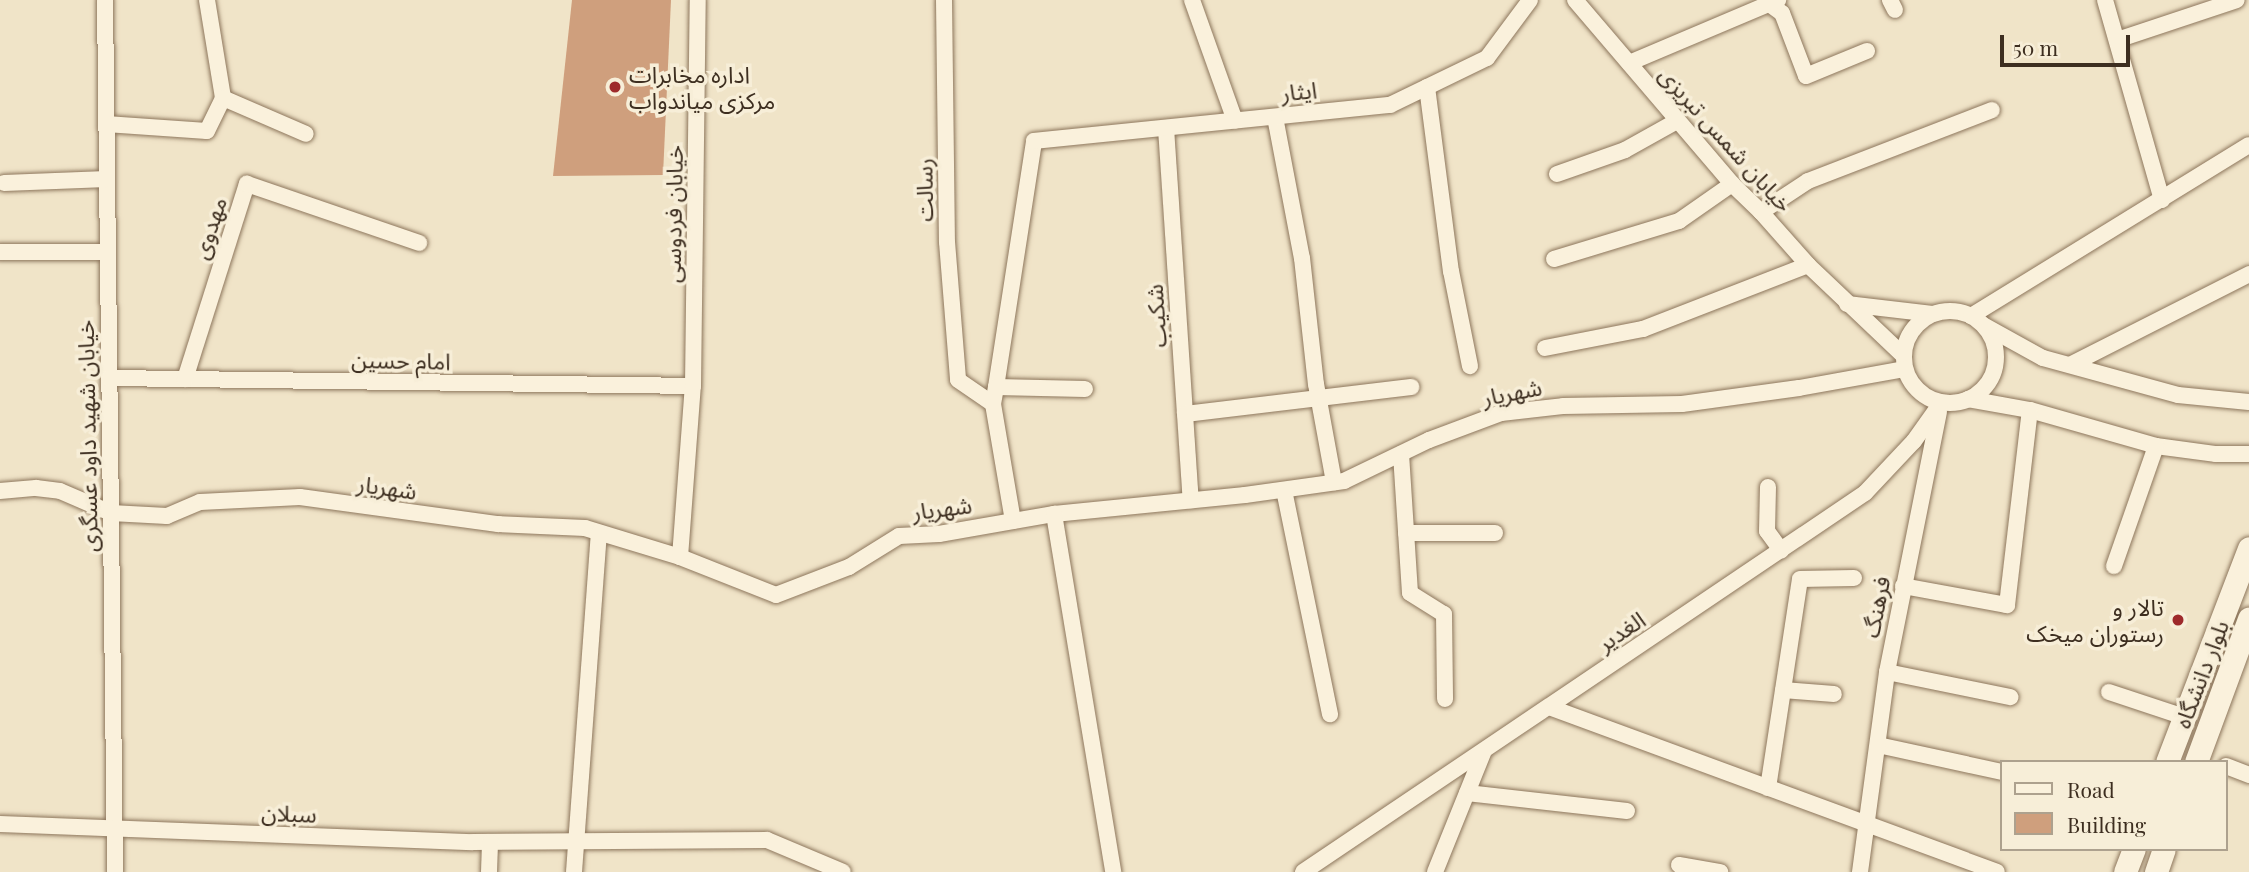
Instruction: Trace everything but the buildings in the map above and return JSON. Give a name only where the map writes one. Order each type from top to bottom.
[{"type":"main road","name":"بلوار دانشگاه","points":[[2168,760],[2249,548]]},
{"type":"main road","name":"بلوار دانشگاه","points":[[2204,759],[2249,619]]},
{"type":"main road","points":[[2125,872],[2133,851]]},
{"type":"main road","points":[[2156,872],[2163,851]]},
{"type":"street","name":"خیابان شهید داود عسگری","points":[[105,0],[115,872]]},
{"type":"street","points":[[106,124],[207,131],[223,98],[206,0]]},
{"type":"street","name":"خیابان فردوسی","points":[[680,557],[693,386],[698,0]]},
{"type":"street","name":"رسالت","points":[[944,0],[947,242],[958,380],[993,404]]},
{"type":"street","points":[[1192,0],[1235,121]]},
{"type":"street","name":"ایثار","points":[[996,387],[1034,141],[1390,105],[1487,58],[1530,0]]},
{"type":"street","name":"خیابان شمس تبریزی","points":[[1575,0],[1732,184],[1905,362]]},
{"type":"street","points":[[2105,0],[2162,200]]},
{"type":"street","points":[[2116,40],[2237,0]]},
{"type":"street","points":[[1629,62],[1774,1],[1782,13],[1806,76],[1867,51]]},
{"type":"street","points":[[1427,87],[1451,271],[1470,366]]},
{"type":"street","points":[[223,98],[306,134]]},
{"type":"street","points":[[1761,212],[1808,181],[1992,110]]},
{"type":"street","points":[[1275,117],[1302,258],[1319,397],[1335,482]]},
{"type":"street","points":[[1558,174],[1625,150],[1677,121]]},
{"type":"street","name":"شکیب","points":[[1166,128],[1191,500]]},
{"type":"street","points":[[1976,320],[2249,145]]},
{"type":"street","points":[[4,183],[107,179]]},
{"type":"street","name":"مهدوی","points":[[185,379],[247,184],[419,243]]},
{"type":"street","points":[[1554,259],[1679,221],[1732,184]]},
{"type":"street","points":[[0,252],[107,252]]},
{"type":"street","points":[[1545,348],[1643,329],[1808,265]]},
{"type":"street","points":[[2070,365],[2249,274]]},
{"type":"street","points":[[1847,304],[1932,314]]},
{"type":"street","points":[[2249,402],[2178,395],[2043,358],[1976,320],[1945,310],[1932,314],[1911,331],[1905,362],[1919,391],[1941,403],[1968,399],[2030,410],[2155,446],[2216,454],[2249,453]]},
{"type":"street","points":[[1968,399],[1980,392],[1994,370],[1995,345],[1976,320]]},
{"type":"street","name":"شهریار","points":[[0,491],[36,488],[60,491],[111,513],[167,516],[200,502],[300,497],[499,524],[585,528],[680,557],[776,595],[849,567],[899,536],[939,534],[1054,514],[1284,490],[1335,482],[1501,413],[1563,406],[1682,404],[1799,388],[1905,362]]},
{"type":"street","name":"امام حسین","points":[[109,378],[693,386]]},
{"type":"street","points":[[1013,522],[993,404],[996,387],[1085,389]]},
{"type":"street","points":[[1185,414],[1411,387]]},
{"type":"street","name":"الغدیر","points":[[1303,872],[1865,493],[1914,441],[1941,403]]},
{"type":"street","name":"فرهنگ","points":[[1860,872],[1887,672],[1941,403]]},
{"type":"street","points":[[1903,586],[2007,605],[2030,410]]},
{"type":"street","points":[[2114,566],[2155,446]]},
{"type":"street","points":[[1401,454],[1410,593],[1444,614],[1444,699]]},
{"type":"street","points":[[1768,487],[1766,531],[1781,550]]},
{"type":"street","points":[[1284,490],[1330,714]]},
{"type":"street","points":[[1054,514],[1113,872]]},
{"type":"street","points":[[574,872],[599,533]]},
{"type":"street","points":[[1406,533],[1495,533]]},
{"type":"street","points":[[1768,788],[1800,579],[1854,578]]},
{"type":"street","points":[[1887,672],[2010,696]]},
{"type":"street","points":[[1783,690],[1834,694]]},
{"type":"street","points":[[2109,692],[2184,717]]},
{"type":"street","points":[[1549,707],[1997,872]]},
{"type":"street","points":[[1878,745],[2000,772]]},
{"type":"street","points":[[1435,872],[1484,751]]},
{"type":"street","points":[[2228,767],[2249,775]]},
{"type":"street","points":[[1467,793],[1627,811]]},
{"type":"street","name":"سبلان","points":[[0,824],[490,842],[767,841],[843,872]]},
{"type":"street","points":[[489,872],[490,842]]},
{"type":"street","points":[[1679,864],[1720,872]]},
{"type":"place","name":"اداره مخابرات مرکزی میاندواب","points":[[615,87]]},
{"type":"place","name":"تالار و رستوران میخک","points":[[2178,620]]}]
